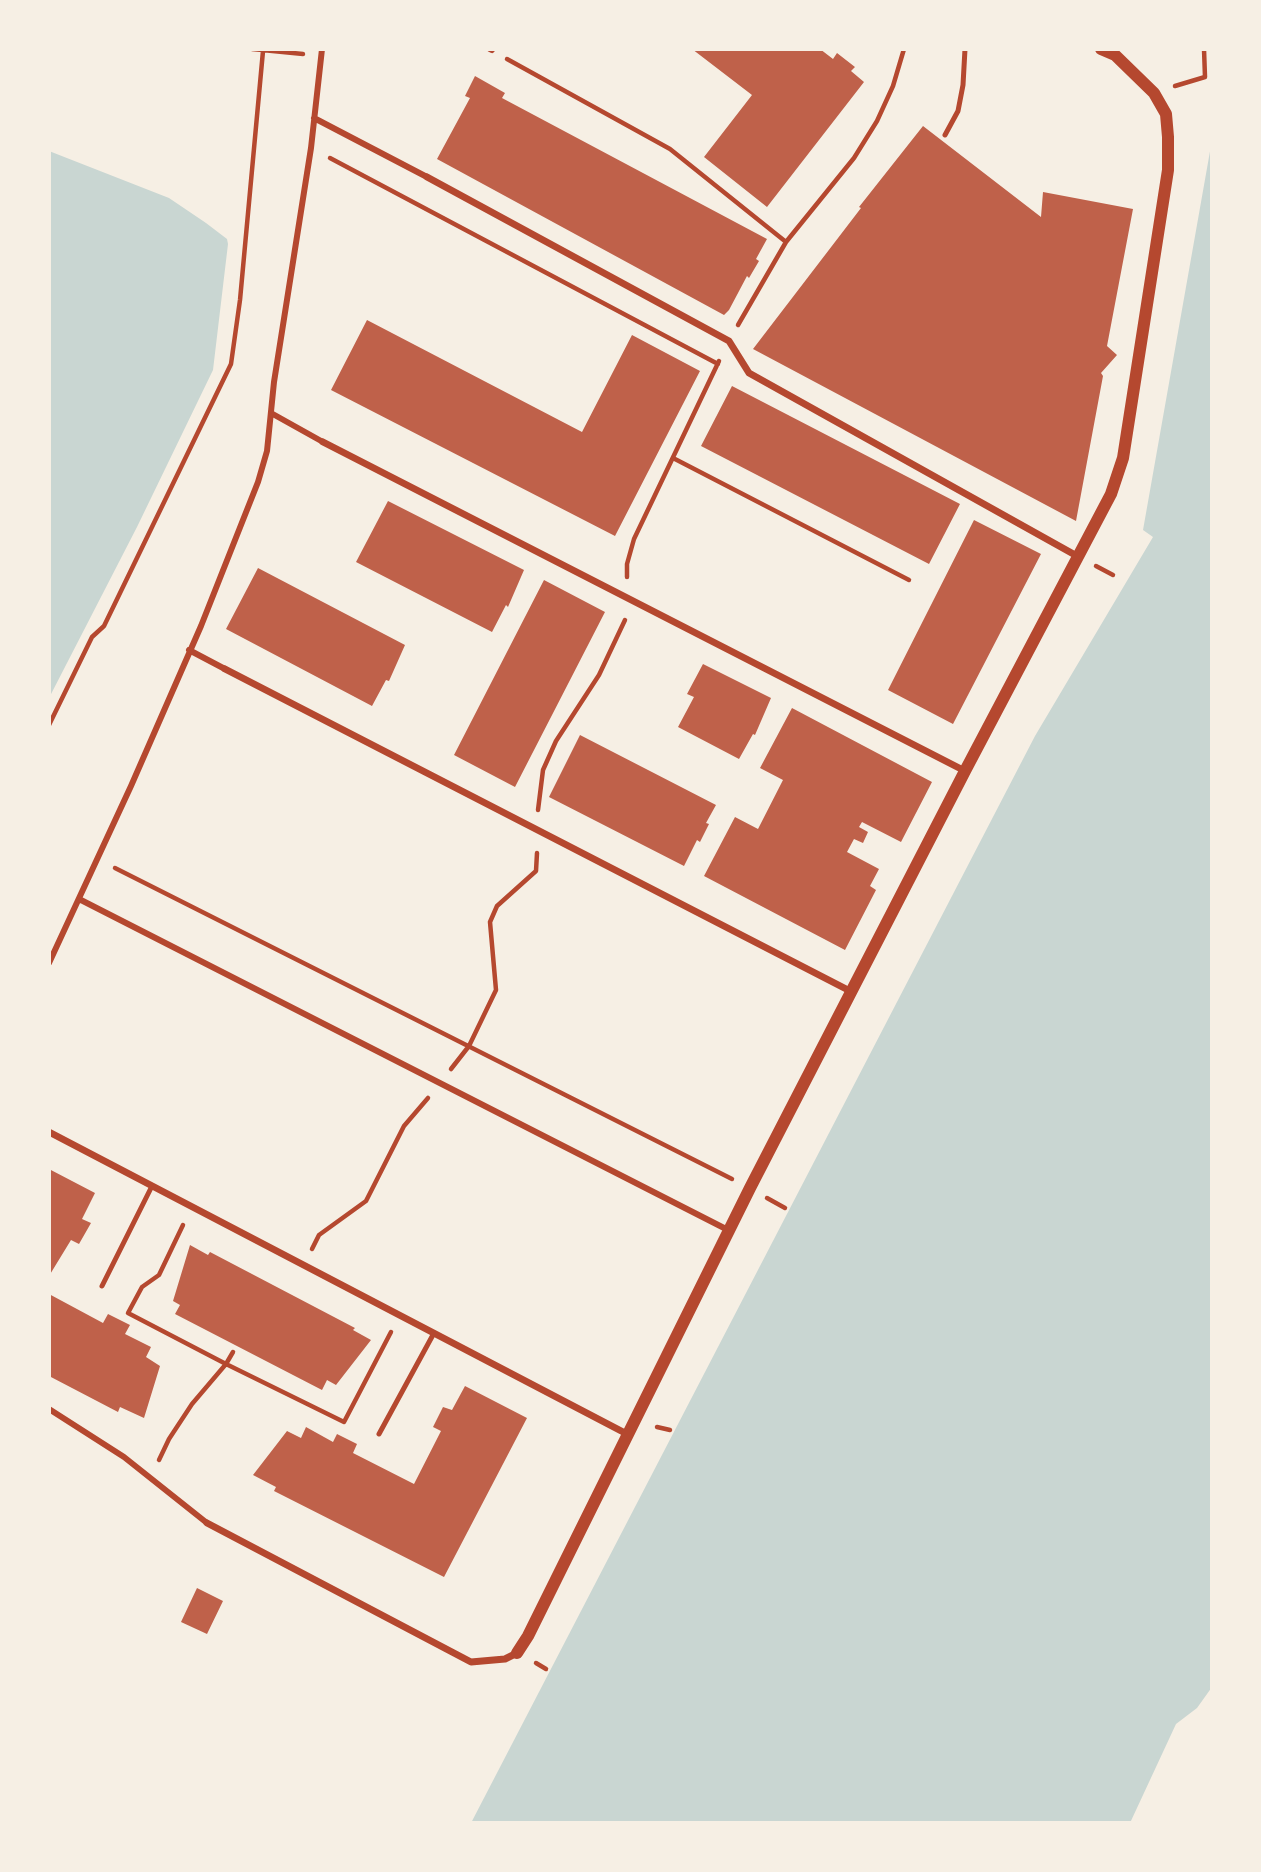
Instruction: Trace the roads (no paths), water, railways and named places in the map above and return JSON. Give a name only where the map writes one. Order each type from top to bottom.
[{"type":"street","points":[[49,1409],[124,1457],[206,1523],[471,1662],[505,1659],[517,1653],[528,1636],[728,1230],[1111,494],[1123,458],[1168,170],[1166,114],[1154,93],[1115,55],[1101,49]]},
{"type":"street","points":[[49,963],[206,614],[258,482],[267,451],[311,148],[322,52]]},
{"type":"street","points":[[314,118],[729,341],[749,373],[1077,556]]},
{"type":"street","points":[[271,413],[965,771]]},
{"type":"street","points":[[189,650],[852,992]]},
{"type":"street","points":[[79,899],[728,1230]]},
{"type":"street","points":[[49,1132],[627,1434]]},
{"type":"lane","points":[[945,135],[958,111],[965,49]]},
{"type":"lane","points":[[102,1286],[152,1186]]},
{"type":"lane","points":[[379,1434],[434,1333]]}]
